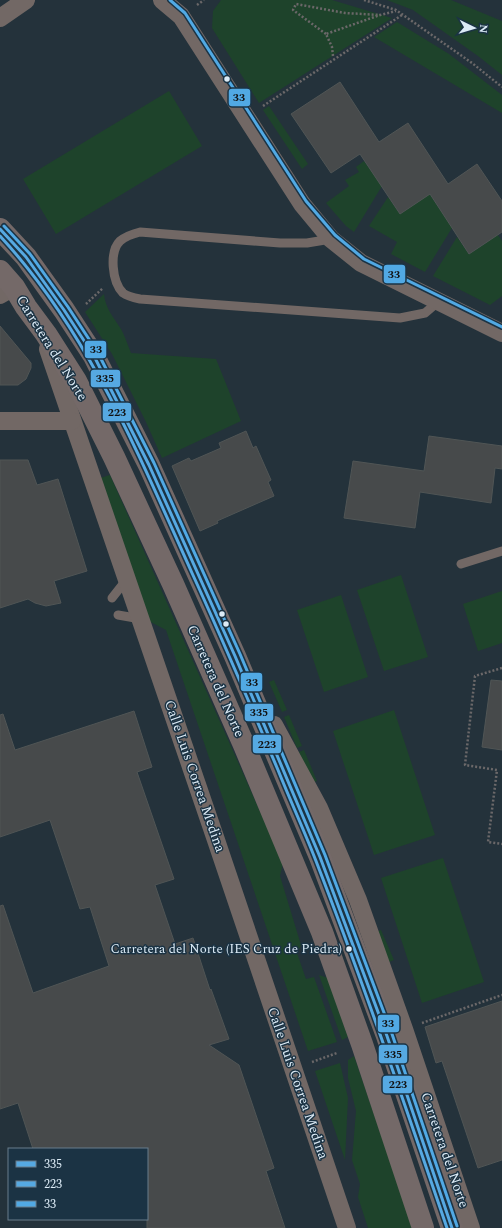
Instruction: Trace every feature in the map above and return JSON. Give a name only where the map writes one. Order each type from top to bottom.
[{"type":"street","points":[[0,18],[26,0]]},
{"type":"street","points":[[162,0],[181,8],[246,117],[302,204],[331,239],[362,263],[502,333]]},
{"type":"street","name":"Carretera del Norte","points":[[0,229],[26,257],[64,310],[94,356],[149,465],[236,656],[320,856],[387,1036],[452,1228]]},
{"type":"street","name":"Carretera del Norte","points":[[0,271],[7,291],[26,307],[76,381],[114,457],[173,584],[244,745],[322,932],[365,1052],[423,1228]]},
{"type":"street","name":"Calle Luis Correa Medina","points":[[40,326],[141,618],[347,1228]]},
{"type":"street","points":[[0,421],[72,421]]},
{"type":"street","name":"Carretera del Norte","points":[[236,656],[319,808],[358,900],[404,1029],[471,1228]]},
{"type":"lane","points":[[331,239],[307,243],[280,243],[140,232],[129,235],[119,242],[114,255],[112,269],[116,283],[124,294],[140,299],[400,318],[425,313],[439,301]]},
{"type":"lane","points":[[461,564],[502,551]]},
{"type":"lane","points":[[112,598],[127,579]]},
{"type":"lane","points":[[118,615],[141,618]]},
{"type":"path","points":[[364,0],[396,10],[472,63],[502,87]]},
{"type":"path","points":[[333,56],[332,47],[326,34],[294,10],[296,4],[345,13],[380,15]]},
{"type":"path","points":[[326,34],[396,10]]},
{"type":"path","points":[[246,117],[402,14]]},
{"type":"path","points":[[502,668],[475,676],[465,765],[497,770],[488,842],[502,844]]},
{"type":"path","points":[[404,1029],[502,995]]},
{"type":"path","points":[[311,1063],[336,1054]]},
{"type":"green space","points":[[221,0],[332,0],[392,18],[259,103],[212,28],[213,11]]},
{"type":"green space","points":[[387,0],[451,0],[502,21],[502,75],[413,10]]},
{"type":"green space","points":[[397,22],[449,54],[502,95],[502,113],[374,37]]},
{"type":"green space","points":[[169,91],[202,146],[56,234],[23,179]]},
{"type":"green space","points":[[269,106],[308,164],[302,169],[263,110]]},
{"type":"green space","points":[[364,161],[372,172],[377,169],[385,181],[354,232],[346,226],[326,203],[349,186],[345,180],[359,172],[356,167]]},
{"type":"green space","points":[[423,184],[441,211],[455,223],[425,272],[391,254],[397,242],[369,226],[388,197],[400,214],[418,202]]},
{"type":"green space","points":[[491,225],[502,241],[502,296],[490,305],[433,276],[457,237],[469,254],[486,243]]},
{"type":"green space","points":[[104,294],[108,308],[122,332],[131,353],[216,359],[241,421],[162,458],[112,354],[85,312]]},
{"type":"green space","points":[[110,475],[283,863],[280,876],[301,945],[297,953],[306,979],[314,977],[337,1042],[308,1051],[166,630],[147,620],[100,478]]},
{"type":"green space","points":[[401,575],[428,657],[384,671],[357,590]]},
{"type":"green space","points":[[502,591],[502,643],[478,651],[463,604]]},
{"type":"green space","points":[[341,595],[368,677],[324,692],[297,610]]},
{"type":"green space","points":[[274,680],[287,710],[282,712],[269,682]]},
{"type":"green space","points":[[394,710],[435,835],[374,855],[333,731]]},
{"type":"green space","points":[[289,715],[302,746],[297,748],[284,717]]},
{"type":"green space","points":[[304,750],[317,781],[312,783],[299,752]]},
{"type":"green space","points":[[443,858],[484,982],[422,1003],[381,878]]},
{"type":"green space","points":[[381,930],[394,960],[389,962],[376,932]]},
{"type":"green space","points":[[319,975],[328,978],[348,1037],[342,1040]]},
{"type":"green space","points":[[354,1056],[413,1228],[368,1228],[358,1197],[360,1184],[352,1160],[356,1111],[348,1078],[348,1060]]},
{"type":"green space","points":[[340,1063],[348,1098],[345,1160],[315,1071]]},
{"type":"building","points":[[340,82],[379,142],[408,123],[448,184],[477,164],[502,201],[502,232],[469,254],[430,194],[400,214],[360,154],[331,173],[291,114]]},
{"type":"building","points":[[0,326],[31,363],[31,368],[26,379],[18,385],[0,385]]},
{"type":"building","points":[[246,431],[253,448],[256,446],[271,480],[268,482],[274,496],[217,521],[218,523],[200,531],[172,466],[189,458],[191,461],[221,448],[219,443]]},
{"type":"building","points":[[429,436],[502,446],[502,469],[495,468],[491,503],[420,492],[415,528],[344,518],[353,461],[424,471]]},
{"type":"building","points":[[0,460],[28,460],[37,485],[58,479],[87,571],[54,581],[61,603],[46,606],[28,599],[0,608]]},
{"type":"building","points":[[491,680],[502,681],[502,750],[482,747]]},
{"type":"building","points":[[134,711],[152,767],[137,772],[174,879],[155,885],[175,944],[193,938],[210,990],[211,989],[229,1039],[209,1045],[239,1065],[274,1168],[266,1171],[285,1228],[147,1228],[148,1148],[33,1148],[18,1103],[0,1109],[0,906],[3,905],[33,993],[109,966],[90,907],[80,909],[50,820],[0,837],[0,715],[3,714],[15,750]]},
{"type":"building","points":[[502,1001],[502,1160],[478,1168],[442,1061],[436,1063],[425,1027]]},
{"type":"transit line","name":"33","points":[[170,0],[185,13],[306,201],[335,235],[364,259],[502,327]]},
{"type":"transit line","name":"33","points":[[4,226],[30,254],[68,307],[98,353],[154,463],[240,654],[325,855],[392,1034],[457,1226]]},
{"type":"transit line","name":"335","points":[[0,229],[26,257],[64,310],[94,356],[149,465],[235,656],[320,857],[387,1036],[452,1228]]},
{"type":"transit line","name":"223","points":[[0,236],[32,273],[86,354],[110,397],[131,440],[203,597],[316,861],[367,998],[447,1228]]},
{"type":"place","name":"Carretera del Norte (IES Cruz de Piedra)","points":[[349,949]]}]
